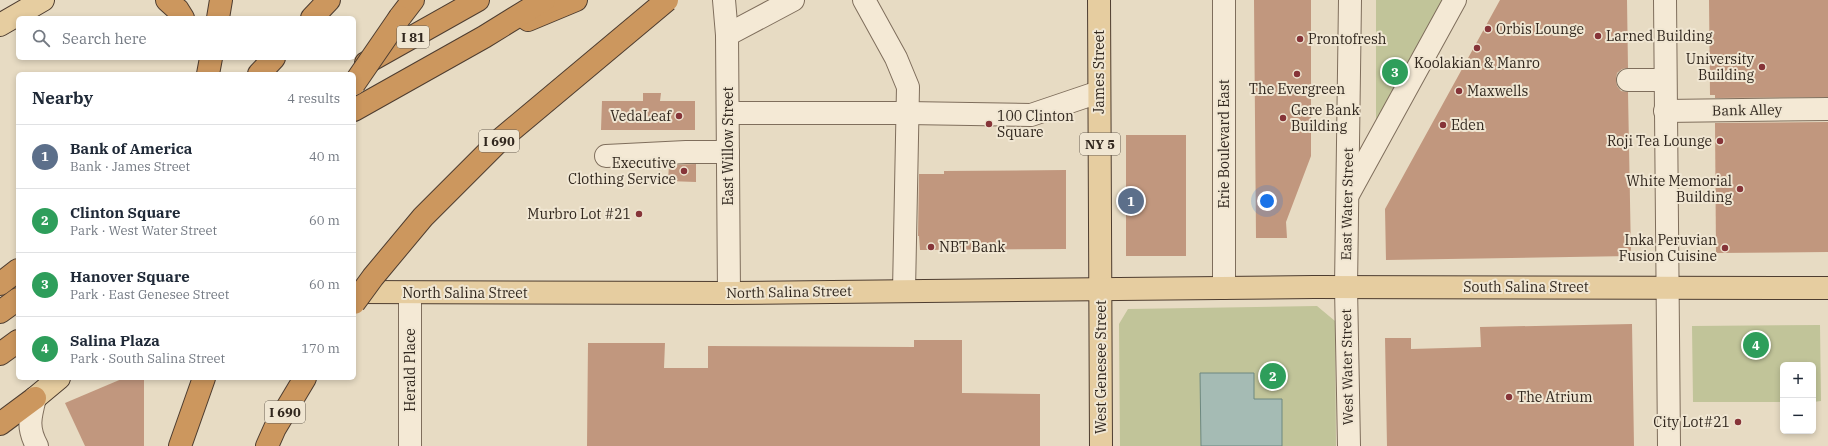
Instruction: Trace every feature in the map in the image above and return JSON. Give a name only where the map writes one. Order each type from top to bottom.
[{"type":"highway","points":[[167,0],[178,10],[182,16]]},
{"type":"highway","points":[[218,16],[220,0]]},
{"type":"highway","points":[[314,16],[329,0]]},
{"type":"highway","name":"I 81","points":[[352,72],[478,0]]},
{"type":"highway","name":"I 81","points":[[356,109],[484,37],[544,0]]},
{"type":"highway","points":[[484,37],[576,0]]},
{"type":"highway","name":"I 690","points":[[356,300],[373,277],[423,217],[501,139],[667,0]]},
{"type":"highway","points":[[356,81],[406,8]]},
{"type":"highway","points":[[198,60],[198,72]]},
{"type":"highway","points":[[208,72],[211,60]]},
{"type":"highway","points":[[261,72],[272,60]]},
{"type":"highway","points":[[0,284],[16,272]]},
{"type":"highway","points":[[0,312],[16,300]]},
{"type":"highway","points":[[0,354],[16,342]]},
{"type":"highway","points":[[180,446],[203,380]]},
{"type":"highway","name":"I 690","points":[[267,446],[275,428],[304,380]]},
{"type":"highway","points":[[0,424],[35,398]]},
{"type":"main road","points":[[0,25],[43,0]]},
{"type":"main road","name":"James Street","points":[[1099,0],[1101,289]]},
{"type":"main road","name":"South Salina Street","points":[[1224,288],[1828,288]]},
{"type":"main road","name":"North Salina Street","points":[[356,292],[729,293],[1224,288]]},
{"type":"main road","name":"West Genesee Street","points":[[1101,289],[1101,446]]},
{"type":"main road","points":[[0,293],[16,293]]},
{"type":"main road","points":[[35,398],[57,380]]},
{"type":"street","name":"East Willow Street","points":[[724,0],[727,35],[729,293]]},
{"type":"street","points":[[727,35],[793,0]]},
{"type":"street","points":[[864,0],[896,58],[908,87],[904,291]]},
{"type":"street","name":"Erie Boulevard East","points":[[1224,0],[1224,288]]},
{"type":"street","name":"East Water Street","points":[[1346,287],[1350,0]]},
{"type":"street","points":[[1348,195],[1455,0]]},
{"type":"street","points":[[1665,0],[1669,446]]},
{"type":"street","points":[[1628,80],[1665,80]]},
{"type":"street","points":[[728,114],[907,113],[1031,115],[1099,92]]},
{"type":"street","name":"Bank Alley","points":[[1665,111],[1828,109]]},
{"type":"street","points":[[606,156],[686,152],[728,152]]},
{"type":"street","name":"West Water Street","points":[[1346,287],[1349,446]]},
{"type":"street","name":"Herald Place","points":[[410,293],[410,446]]},
{"type":"street","points":[[35,398],[29,422],[33,440],[37,446]]},
{"type":"green space","points":[[1376,0],[1455,0],[1376,145]]},
{"type":"green space","points":[[1317,306],[1335,321],[1336,446],[1282,446],[1282,399],[1254,399],[1254,373],[1201,373],[1201,446],[1120,446],[1119,324],[1128,309]]},
{"type":"green space","points":[[1820,325],[1821,401],[1816,402],[1816,362],[1780,362],[1780,402],[1693,402],[1692,326]]},
{"type":"water","points":[[1200,373],[1254,373],[1254,399],[1282,399],[1282,446],[1201,446]]},
{"type":"building","points":[[1254,0],[1311,0],[1311,156],[1286,222],[1287,238],[1256,238]]},
{"type":"building","points":[[1500,0],[1627,0],[1628,68],[1622,69],[1617,73],[1616,80],[1617,86],[1621,91],[1628,92],[1631,256],[1386,260],[1385,209]]},
{"type":"building","name":"University Building","points":[[1709,0],[1828,0],[1828,97],[1715,98],[1715,95],[1710,95]]},
{"type":"building","points":[[643,93],[661,93],[660,101],[695,101],[695,130],[601,130],[602,101],[643,101]]},
{"type":"building","points":[[1828,122],[1828,252],[1716,253],[1715,123]]},
{"type":"building","points":[[1126,135],[1186,135],[1186,256],[1126,256]]},
{"type":"building","points":[[696,164],[696,182],[668,181],[669,165]]},
{"type":"building","points":[[1066,170],[1066,249],[920,250],[918,236],[919,174],[944,174],[944,171]]},
{"type":"building","name":"The Atrium","points":[[1632,324],[1634,446],[1387,446],[1385,338],[1411,338],[1411,349],[1481,347],[1480,327]]},
{"type":"building","points":[[914,340],[962,340],[962,393],[1040,394],[1040,446],[587,446],[588,343],[665,343],[664,368],[708,368],[708,346],[914,347]]},
{"type":"building","points":[[119,380],[144,380],[144,446],[85,446],[65,403]]},
{"type":"place","name":"Orbis Lounge","points":[[1488,29]]},
{"type":"place","name":"Larned Building","points":[[1598,36]]},
{"type":"place","name":"Prontofresh","points":[[1300,39]]},
{"type":"place","name":"Koolakian & Manro","points":[[1477,48]]},
{"type":"place","name":"University Building","points":[[1762,67]]},
{"type":"place","name":"Hanover Square","points":[[1395,72]]},
{"type":"place","name":"The Evergreen","points":[[1297,74]]},
{"type":"place","name":"Maxwells","points":[[1459,91]]},
{"type":"place","name":"VedaLeaf","points":[[679,116]]},
{"type":"place","name":"Gere Bank Building","points":[[1283,118]]},
{"type":"place","name":"100 Clinton Square","points":[[989,124]]},
{"type":"place","name":"Eden","points":[[1443,125]]},
{"type":"place","name":"Roji Tea Lounge","points":[[1720,141]]},
{"type":"place","name":"Executive Clothing Service","points":[[684,171]]},
{"type":"place","name":"White Memorial Building","points":[[1740,189]]},
{"type":"place","name":"Bank of America","points":[[1131,201]]},
{"type":"place","name":"Murbro Lot #21","points":[[639,214]]},
{"type":"place","name":"NBT Bank","points":[[931,247]]},
{"type":"place","name":"Inka Peruvian Fusion Cuisine","points":[[1725,248]]},
{"type":"place","name":"Salina Plaza","points":[[1756,345]]},
{"type":"place","name":"Clinton Square","points":[[1273,376]]},
{"type":"place","name":"The Atrium","points":[[1509,397]]},
{"type":"place","name":"City Lot#21","points":[[1738,422]]}]
